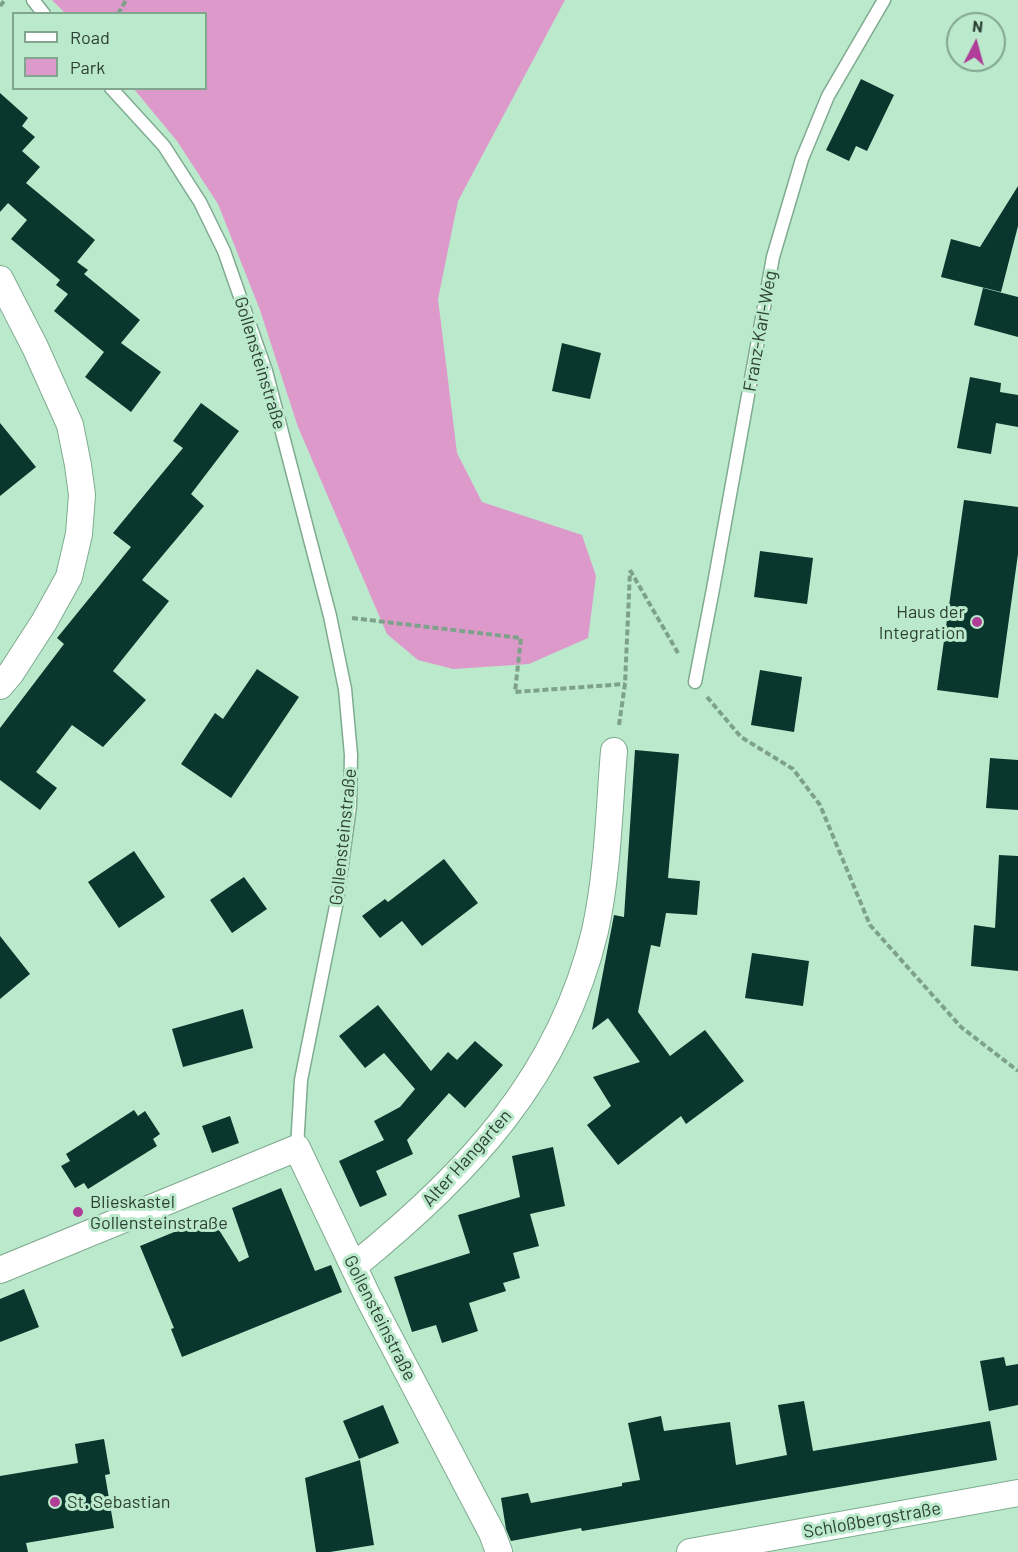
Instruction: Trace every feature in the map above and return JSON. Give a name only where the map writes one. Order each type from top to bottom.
[{"type":"street","points":[[0,279],[35,347],[70,425],[82,495],[79,534],[69,577],[44,622],[0,686]]},
{"type":"street","name":"Alter Hangarten","points":[[354,1266],[394,1234],[452,1179],[502,1123],[539,1071],[564,1024],[581,980],[595,930],[603,880],[614,751]]},
{"type":"street","points":[[0,1270],[297,1148]]},
{"type":"street","name":"Gollensteinstraße","points":[[297,1148],[499,1552]]},
{"type":"street","name":"Schloßbergstraße","points":[[690,1552],[1018,1493]]},
{"type":"lane","points":[[33,0],[42,12]]},
{"type":"lane","name":"Franz-Karl-Weg","points":[[695,682],[773,257],[802,159],[828,96],[884,0]]},
{"type":"lane","name":"Gollensteinstraße","points":[[113,90],[164,146],[201,202],[224,251],[266,371],[330,616],[345,689],[351,755],[350,806],[337,901],[301,1080],[297,1148]]},
{"type":"path","points":[[0,6],[5,0]]},
{"type":"path","points":[[614,751],[623,707],[630,570],[695,682],[741,737],[793,769],[820,806],[870,925],[961,1027],[1018,1071]]},
{"type":"path","points":[[330,616],[521,638],[515,692],[625,684]]},
{"type":"green space","points":[[52,0],[565,0],[458,201],[438,299],[457,453],[482,502],[582,535],[596,576],[588,638],[529,664],[453,669],[418,660],[387,634],[298,427],[260,310],[218,204],[177,141],[135,90],[207,90],[207,12],[64,12]]},
{"type":"building","points":[[861,79],[894,95],[867,151],[856,146],[849,161],[826,150]]},
{"type":"building","points":[[0,93],[28,118],[22,126],[35,137],[22,151],[40,167],[26,183],[95,240],[77,262],[88,270],[84,274],[140,320],[121,343],[161,372],[131,412],[85,377],[104,352],[54,311],[68,294],[56,285],[60,280],[11,239],[27,220],[8,203],[0,212]]},
{"type":"building","points":[[1018,186],[1018,226],[1001,292],[941,277],[951,239],[980,247]]},
{"type":"building","points":[[983,288],[1018,297],[1018,337],[974,325]]},
{"type":"building","points":[[562,343],[601,353],[590,399],[552,391]]},
{"type":"building","points":[[970,377],[1001,383],[1000,392],[1018,395],[1018,427],[996,423],[991,454],[957,448]]},
{"type":"building","points":[[201,403],[239,431],[191,494],[204,506],[142,580],[169,601],[113,671],[146,700],[103,747],[72,725],[36,772],[57,788],[40,810],[0,780],[0,728],[64,644],[57,638],[131,547],[113,533],[183,448],[173,441]]},
{"type":"building","points":[[0,423],[36,467],[0,496]]},
{"type":"building","name":"Haus der Integration","points":[[964,500],[1018,507],[1018,554],[998,698],[937,690]]},
{"type":"building","points":[[760,551],[813,558],[807,604],[754,597]]},
{"type":"building","points":[[257,669],[299,697],[231,798],[181,764],[215,713],[223,719]]},
{"type":"building","points":[[760,670],[802,677],[794,732],[751,725]]},
{"type":"building","points":[[635,750],[679,754],[668,878],[700,881],[697,915],[666,913],[660,947],[651,945],[638,1012],[670,1056],[705,1030],[744,1081],[686,1124],[681,1116],[618,1165],[587,1125],[611,1106],[593,1077],[640,1062],[608,1018],[592,1030],[614,915],[624,917]]},
{"type":"building","points":[[990,758],[1018,760],[1018,810],[986,808]]},
{"type":"building","points":[[134,851],[165,897],[119,928],[88,882]]},
{"type":"building","points":[[999,855],[1018,856],[1018,971],[971,966],[974,925],[995,928]]},
{"type":"building","points":[[444,859],[478,903],[422,946],[402,921],[380,938],[362,916],[385,899],[388,902]]},
{"type":"building","points":[[244,877],[267,909],[232,933],[210,900]]},
{"type":"building","points":[[0,936],[30,974],[0,999]]},
{"type":"building","points":[[752,953],[809,961],[803,1006],[745,998]]},
{"type":"building","points":[[378,1005],[431,1071],[448,1052],[457,1060],[475,1041],[503,1065],[465,1108],[449,1093],[407,1140],[413,1154],[376,1171],[387,1195],[360,1207],[339,1161],[384,1140],[374,1121],[400,1107],[415,1089],[384,1053],[365,1068],[339,1036]]},
{"type":"building","points":[[243,1009],[253,1048],[183,1067],[172,1029]]},
{"type":"building","points":[[134,1110],[138,1116],[145,1111],[160,1134],[153,1139],[157,1146],[88,1189],[84,1183],[75,1188],[61,1166],[70,1161],[66,1154]]},
{"type":"building","points":[[230,1116],[239,1143],[212,1153],[202,1126]]},
{"type":"building","points":[[553,1147],[565,1206],[530,1214],[539,1246],[513,1253],[520,1278],[503,1283],[506,1291],[469,1303],[478,1331],[442,1343],[436,1325],[412,1332],[394,1277],[470,1253],[458,1215],[520,1197],[512,1156]]},
{"type":"building","points":[[281,1188],[315,1271],[331,1265],[342,1292],[182,1357],[171,1329],[174,1328],[140,1246],[211,1217],[239,1262],[249,1257],[232,1208]]},
{"type":"building","points":[[24,1289],[39,1327],[0,1342],[0,1299]]},
{"type":"building","points":[[1004,1357],[1006,1366],[1018,1364],[1018,1405],[989,1411],[980,1361]]},
{"type":"building","points":[[804,1401],[813,1451],[990,1421],[997,1460],[582,1531],[581,1528],[511,1541],[506,1529],[501,1498],[528,1493],[531,1503],[622,1486],[622,1483],[640,1480],[628,1423],[661,1416],[664,1431],[730,1422],[736,1465],[787,1455],[778,1405]]},
{"type":"building","points":[[383,1405],[399,1443],[359,1459],[343,1421]]},
{"type":"building","name":"St. Sebastian","points":[[104,1439],[110,1474],[105,1475],[114,1528],[26,1543],[28,1552],[0,1552],[0,1476],[78,1463],[75,1444]]},
{"type":"building","points":[[360,1460],[374,1545],[316,1552],[305,1478]]},
{"type":"place","name":"Haus der Integration","points":[[977,622]]},
{"type":"place","name":"Blieskastel Gollensteinstraße","points":[[78,1212]]},
{"type":"place","name":"St. Sebastian","points":[[55,1502]]}]
